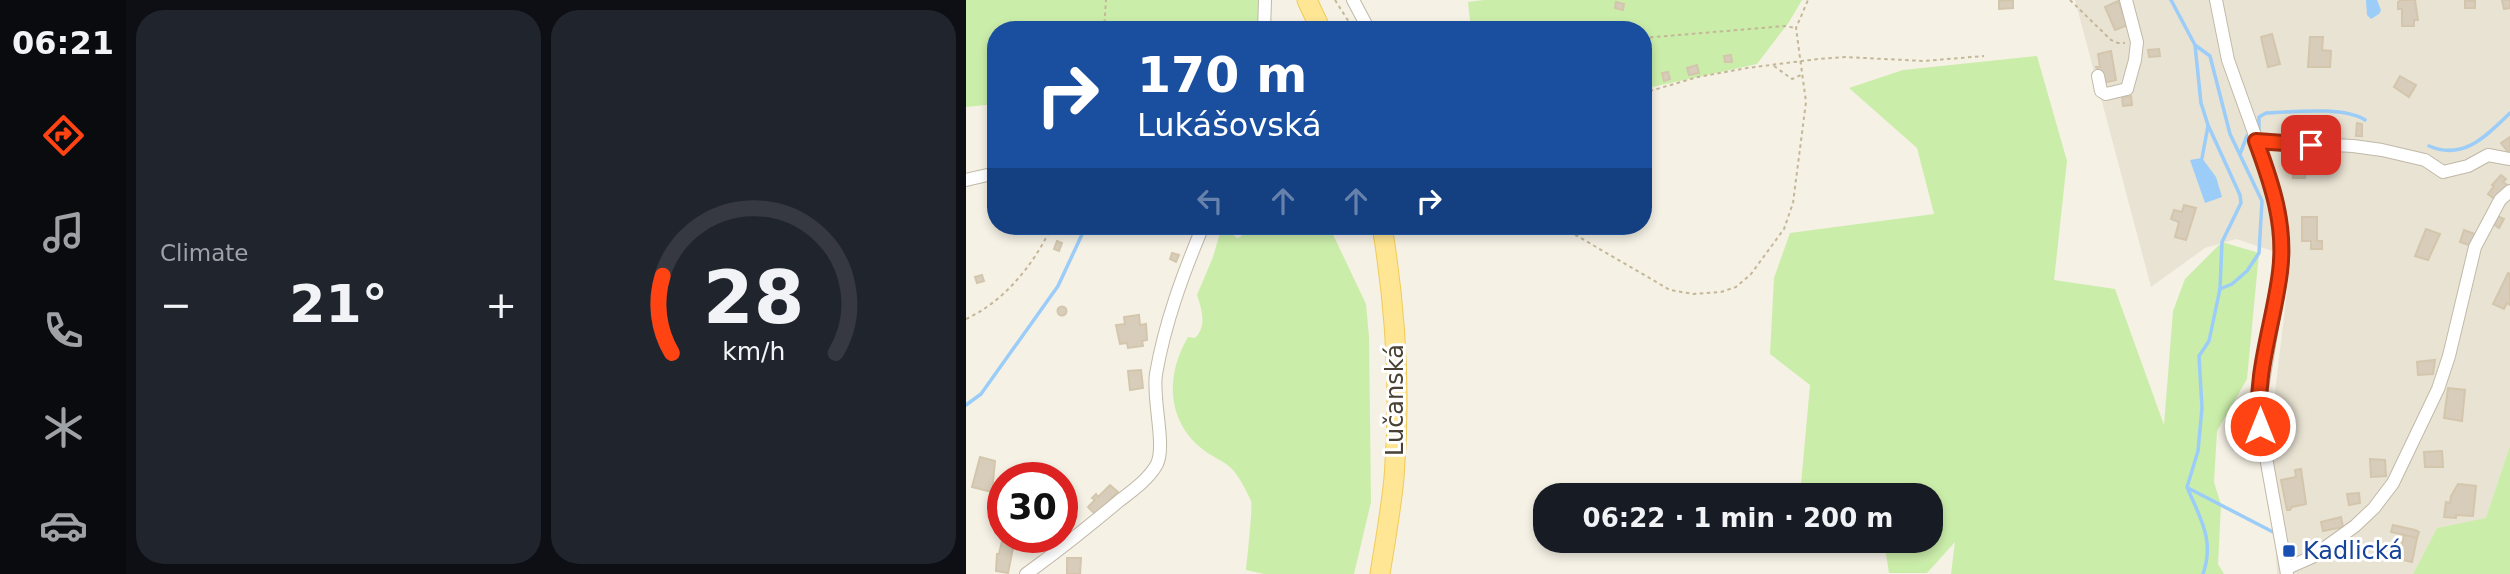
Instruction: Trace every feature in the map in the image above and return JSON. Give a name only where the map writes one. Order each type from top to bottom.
[{"type":"main road","points":[[1307,0],[1317,21]]},
{"type":"main road","name":"Lučanská","points":[[1380,574],[1394,481],[1398,399],[1394,311],[1383,235]]},
{"type":"street","points":[[1264,21],[1265,0]]},
{"type":"street","points":[[1353,0],[1364,21]]},
{"type":"street","points":[[2098,76],[2101,91],[2106,94],[2127,89],[2137,42],[2126,0]]},
{"type":"street","points":[[2216,0],[2228,60],[2272,183],[2280,221],[2281,271],[2258,413],[2287,571],[2312,557],[2355,526],[2374,508],[2393,483],[2438,389],[2449,356],[2475,247],[2500,200],[2510,191]]},
{"type":"street","points":[[2256,141],[2382,150],[2425,160],[2443,172],[2468,166],[2488,155],[2510,159]]},
{"type":"street","points":[[966,180],[987,175]]},
{"type":"street","points":[[1026,574],[1074,538],[1155,468],[1159,460],[1160,444],[1156,375],[1174,298],[1199,235]]},
{"type":"path","points":[[1104,21],[1105,0]]},
{"type":"path","points":[[1335,0],[1348,21]]},
{"type":"path","points":[[1576,235],[1670,290],[1693,294],[1721,292],[1736,287],[1751,274],[1784,229],[1793,203],[1806,103],[1796,28],[1808,0]]},
{"type":"path","points":[[2070,0],[2111,40],[2119,43],[2137,42]]},
{"type":"path","points":[[1652,37],[1786,26],[1796,28]]},
{"type":"path","points":[[1652,90],[1698,77],[1846,57],[1924,61],[1984,56]]},
{"type":"path","points":[[1773,65],[1792,79],[1802,75]]},
{"type":"path","points":[[966,319],[987,307],[1010,286],[1041,248],[1048,235]]},
{"type":"shaded area","points":[[2075,0],[2510,0],[2510,446],[2486,519],[2437,528],[2413,574],[2277,574],[2270,435],[2291,257],[2236,239],[2205,248],[2151,287]]},
{"type":"green space","points":[[966,0],[1259,0],[1258,21],[987,21],[987,105],[966,107]]},
{"type":"green space","points":[[1802,0],[1757,64],[1652,87],[1652,21],[1470,21],[1468,2]]},
{"type":"green space","points":[[2037,56],[2067,161],[2054,280],[2115,289],[2164,425],[2173,311],[2185,279],[2222,242],[2259,253],[2247,379],[2217,431],[2214,482],[2221,505],[2218,564],[2224,574],[1951,574],[1955,542],[1927,573],[1889,573],[1886,553],[1943,553],[1943,483],[1801,483],[1810,385],[1770,354],[1774,278],[1790,233],[1934,214],[1917,148],[1849,88],[1903,70]]},
{"type":"green space","points":[[1219,235],[1233,235],[1238,238],[1242,235],[1333,235],[1366,304],[1369,337],[1371,502],[1354,574],[1264,574],[1246,570],[1251,501],[1232,469],[1205,451],[1181,424],[1173,396],[1173,381],[1181,351],[1188,337],[1195,338],[1201,328],[1202,312],[1197,295]]},
{"type":"green space","points":[[2510,446],[2510,574],[2413,574],[2437,528],[2486,518]]},
{"type":"water","points":[[2366,0],[2377,0],[2381,10],[2371,19],[2367,15]]},
{"type":"water","points":[[2202,158],[2216,177],[2222,197],[2205,203],[2190,160]]},
{"type":"building","points":[[2013,0],[2013,8],[1999,9],[1999,1]]},
{"type":"building","points":[[2415,0],[2418,20],[2414,20],[2414,26],[2402,26],[2402,9],[2398,9],[2398,2]]},
{"type":"building","points":[[2502,0],[2510,0],[2510,8],[2504,9]]},
{"type":"building","points":[[2118,1],[2128,25],[2115,30],[2105,7]]},
{"type":"building","points":[[2465,1],[2475,1],[2475,8],[2465,8]]},
{"type":"building","points":[[1616,2],[1624,4],[1623,10],[1615,8]]},
{"type":"building","points":[[2272,34],[2280,64],[2268,67],[2261,37]]},
{"type":"building","points":[[2310,37],[2323,37],[2322,50],[2331,51],[2330,67],[2308,67]]},
{"type":"building","points":[[2159,49],[2160,56],[2149,57],[2148,50]]},
{"type":"building","points":[[2111,51],[2116,80],[2103,83],[2096,67],[2100,67],[2098,54]]},
{"type":"building","points":[[1731,55],[1732,62],[1725,62],[1724,56]]},
{"type":"building","points":[[1697,65],[1699,73],[1689,75],[1687,68]]},
{"type":"building","points":[[1668,72],[1670,79],[1664,81],[1662,73]]},
{"type":"building","points":[[2400,76],[2416,85],[2409,97],[2394,87]]},
{"type":"building","points":[[2131,96],[2132,105],[2123,106],[2122,97]]},
{"type":"building","points":[[2357,123],[2362,124],[2362,136],[2356,136]]},
{"type":"building","points":[[2510,137],[2510,153],[2509,153],[2501,143]]},
{"type":"building","points":[[2295,148],[2305,149],[2305,178],[2293,178]]},
{"type":"building","points":[[2320,154],[2333,155],[2332,166],[2319,166]]},
{"type":"building","points":[[2501,175],[2506,179],[2503,182],[2507,185],[2496,200],[2488,194]]},
{"type":"building","points":[[2184,205],[2196,208],[2186,240],[2175,237],[2179,222],[2171,219],[2174,210],[2182,212]]},
{"type":"building","points":[[2497,216],[2504,219],[2499,228],[2493,224]]},
{"type":"building","points":[[2302,217],[2317,217],[2317,241],[2322,241],[2322,249],[2311,249],[2311,241],[2302,241]]},
{"type":"building","points":[[2426,229],[2440,234],[2428,260],[2415,256]]},
{"type":"building","points":[[2464,230],[2475,234],[2471,246],[2460,242]]},
{"type":"building","points":[[1057,241],[1062,243],[1059,251],[1054,249]]},
{"type":"building","points":[[1172,253],[1179,255],[1176,262],[1170,259]]},
{"type":"building","points":[[2508,273],[2510,305],[2507,303],[2504,309],[2493,304]]},
{"type":"building","points":[[982,275],[984,281],[977,283],[975,277]]},
{"type":"building","points":[[1062,307],[1066,311],[1062,315],[1058,311]]},
{"type":"building","points":[[1139,315],[1140,325],[1146,324],[1147,340],[1142,341],[1143,346],[1128,348],[1127,343],[1120,344],[1116,325],[1125,324],[1124,317]]},
{"type":"building","points":[[2435,360],[2433,374],[2418,375],[2417,362]]},
{"type":"building","points":[[1141,370],[1143,388],[1130,390],[1128,371]]},
{"type":"building","points":[[2448,388],[2465,390],[2462,421],[2444,418]]},
{"type":"building","points":[[2442,451],[2443,467],[2425,467],[2424,452]]},
{"type":"building","points":[[980,457],[995,461],[987,462],[987,491],[972,487]]},
{"type":"building","points":[[2370,459],[2385,460],[2386,476],[2371,477]]},
{"type":"building","points":[[2301,469],[2306,504],[2287,510],[2281,480],[2296,477],[2295,470]]},
{"type":"building","points":[[2458,484],[2476,486],[2473,516],[2444,517],[2446,502],[2450,503]]},
{"type":"building","points":[[1110,485],[1118,492],[1096,515],[1088,507],[1095,500],[1092,498],[1096,494],[1098,497]]},
{"type":"building","points":[[2359,493],[2360,503],[2349,505],[2347,494]]},
{"type":"building","points":[[2341,517],[2343,527],[2323,531],[2321,522]]},
{"type":"building","points":[[2393,525],[2419,532],[2417,538],[2391,532]]},
{"type":"building","points":[[2404,535],[2417,538],[2412,562],[2399,559]]},
{"type":"building","points":[[1012,553],[1008,573],[996,571],[999,554]]},
{"type":"building","points":[[1067,558],[1081,558],[1080,574],[1067,574]]},
{"type":"waterway","points":[[2171,0],[2195,45],[2210,56],[2230,134],[2262,201],[2259,253],[2247,271],[2232,284],[2220,289],[2209,341],[2199,356],[2202,408],[2198,451],[2187,487],[2207,540],[2203,574]]},
{"type":"waterway","points":[[2195,45],[2201,103],[2241,203],[2222,242],[2220,289]]},
{"type":"waterway","points":[[2259,130],[2259,117],[2266,113],[2331,111],[2365,120]]},
{"type":"waterway","points":[[2429,146],[2442,150],[2464,148],[2493,130],[2510,113]]},
{"type":"waterway","points":[[2202,158],[2208,126]]},
{"type":"waterway","points":[[2240,154],[2247,136]]},
{"type":"waterway","points":[[966,405],[981,394],[1058,286],[1082,235]]},
{"type":"waterway","points":[[2188,488],[2273,532]]},
{"type":"place","name":"Kadlická","points":[[2289,551]]},
{"type":"route","points":[[2260,426],[2259,397],[2281,271],[2282,249],[2276,196],[2256,141],[2311,145]]}]
